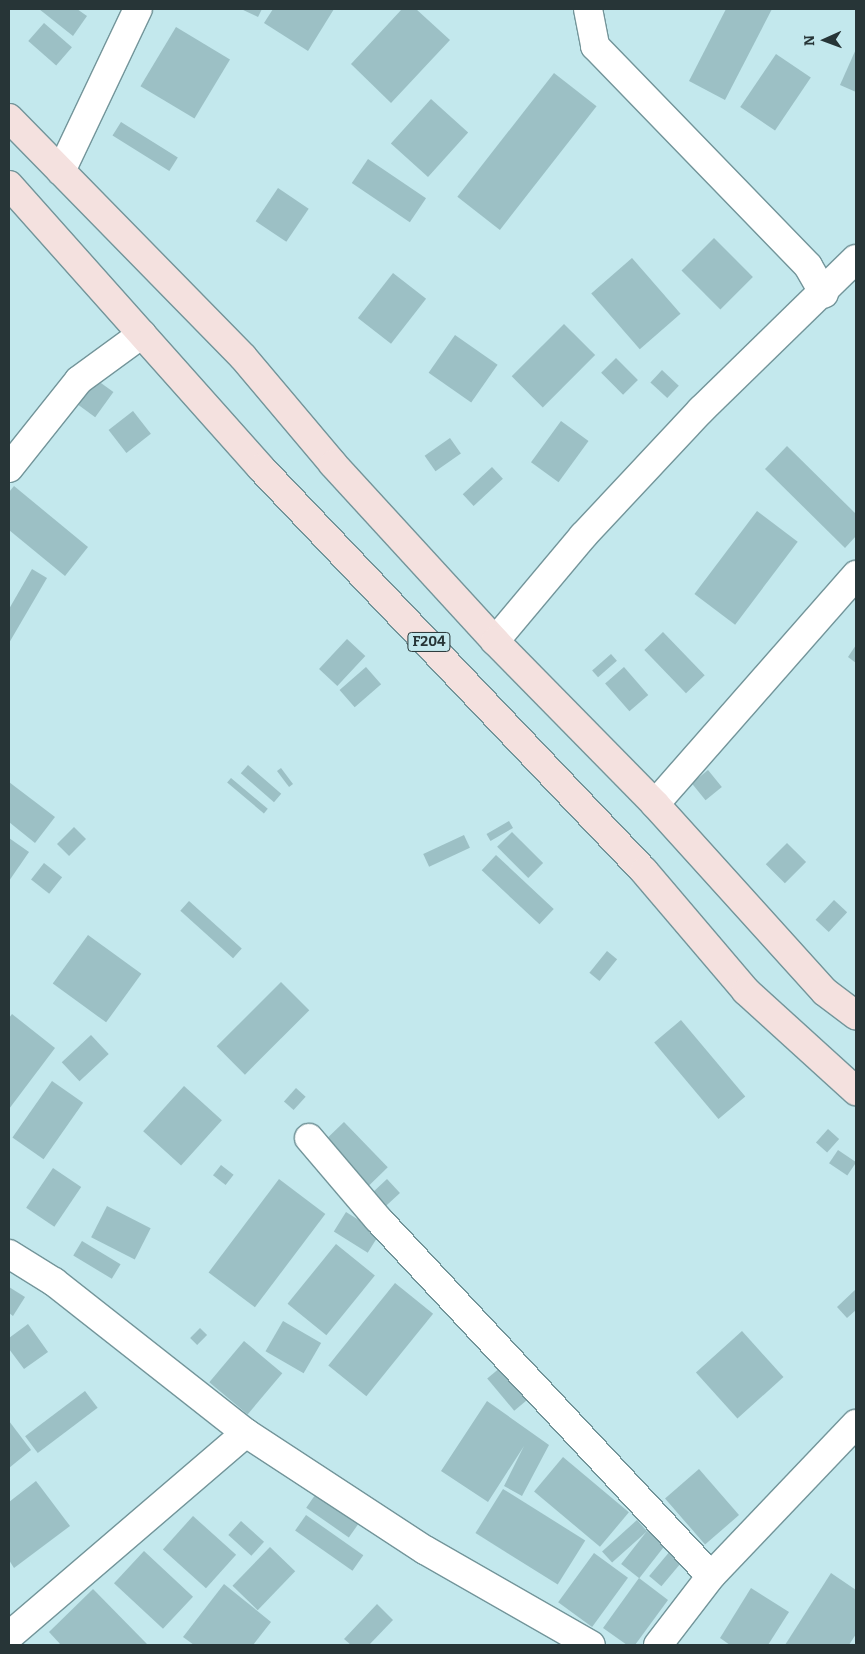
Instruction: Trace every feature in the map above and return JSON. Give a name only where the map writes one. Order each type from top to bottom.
[{"type":"main road","points":[[9,118],[243,357],[333,464],[495,641],[655,804],[826,992],[856,1015]]},
{"type":"main road","name":"F204","points":[[9,185],[261,468],[644,870],[746,991],[856,1091]]},
{"type":"street","points":[[61,171],[138,9]]},
{"type":"street","points":[[588,9],[595,46],[808,266],[824,294]]},
{"type":"street","points":[[495,641],[583,536],[701,410],[824,294],[856,259]]},
{"type":"street","points":[[9,468],[79,380],[142,334]]},
{"type":"street","points":[[655,804],[856,575]]},
{"type":"street","points":[[309,1138],[378,1219],[711,1576]]},
{"type":"street","points":[[9,1254],[54,1282],[246,1433],[424,1550],[591,1645]]},
{"type":"street","points":[[658,1645],[711,1576],[856,1424]]},
{"type":"street","points":[[9,1636],[246,1433]]},
{"type":"building","points":[[39,9],[77,9],[87,16],[73,36]]},
{"type":"building","points":[[241,9],[262,9],[258,17]]},
{"type":"building","points":[[273,9],[334,9],[308,51],[264,23]]},
{"type":"building","points":[[402,9],[416,9],[450,40],[391,103],[351,64]]},
{"type":"building","points":[[726,9],[772,9],[725,100],[689,81]]},
{"type":"building","points":[[44,23],[72,47],[56,65],[28,41]]},
{"type":"building","points":[[176,27],[230,59],[194,119],[140,86]]},
{"type":"building","points":[[856,49],[856,92],[840,85]]},
{"type":"building","points":[[776,54],[811,77],[775,131],[740,107]]},
{"type":"building","points":[[554,73],[597,106],[500,230],[457,197]]},
{"type":"building","points":[[431,99],[468,132],[428,177],[391,144]]},
{"type":"building","points":[[121,122],[178,158],[169,171],[113,136]]},
{"type":"building","points":[[368,159],[426,198],[410,222],[352,183]]},
{"type":"building","points":[[278,188],[309,209],[286,242],[256,221]]},
{"type":"building","points":[[714,238],[753,277],[720,309],[681,271]]},
{"type":"building","points":[[632,258],[681,314],[640,349],[591,293]]},
{"type":"building","points":[[393,273],[426,299],[391,344],[358,318]]},
{"type":"building","points":[[564,324],[595,355],[543,407],[512,376]]},
{"type":"building","points":[[455,335],[498,365],[471,403],[429,373]]},
{"type":"building","points":[[616,358],[638,380],[623,395],[601,373]]},
{"type":"building","points":[[662,370],[679,386],[667,398],[650,382]]},
{"type":"building","points":[[94,378],[113,392],[95,417],[76,403]]},
{"type":"building","points":[[133,411],[151,434],[126,453],[109,430]]},
{"type":"building","points":[[561,421],[589,441],[559,482],[531,462]]},
{"type":"building","points":[[450,438],[461,454],[436,471],[425,456]]},
{"type":"building","points":[[787,446],[856,514],[856,536],[845,548],[765,469]]},
{"type":"building","points":[[492,467],[503,479],[474,506],[463,494]]},
{"type":"building","points":[[14,486],[88,547],[65,576],[9,530],[9,492]]},
{"type":"building","points":[[757,511],[798,542],[735,625],[694,594]]},
{"type":"building","points":[[32,569],[47,578],[9,643],[9,609]]},
{"type":"building","points":[[663,632],[705,675],[686,693],[644,650]]},
{"type":"building","points":[[347,639],[365,656],[337,686],[319,669]]},
{"type":"building","points":[[856,645],[856,663],[848,657]]},
{"type":"building","points":[[611,654],[617,661],[598,677],[592,670]]},
{"type":"building","points":[[366,667],[381,684],[355,707],[340,690]]},
{"type":"building","points":[[624,667],[648,695],[629,711],[605,683]]},
{"type":"building","points":[[248,765],[281,794],[274,802],[241,773]]},
{"type":"building","points":[[281,768],[293,784],[289,787],[277,771]]},
{"type":"building","points":[[708,770],[722,787],[706,800],[692,783]]},
{"type":"building","points":[[231,778],[268,809],[264,813],[227,783]]},
{"type":"building","points":[[9,782],[55,817],[35,843],[9,822]]},
{"type":"building","points":[[509,821],[513,828],[490,841],[486,834]]},
{"type":"building","points":[[74,827],[86,839],[69,856],[57,844]]},
{"type":"building","points":[[512,832],[543,863],[528,878],[497,847]]},
{"type":"building","points":[[464,835],[470,848],[429,867],[423,854]]},
{"type":"building","points":[[9,838],[29,852],[9,881]]},
{"type":"building","points":[[787,843],[806,862],[785,883],[766,864]]},
{"type":"building","points":[[496,855],[554,909],[539,924],[482,870]]},
{"type":"building","points":[[44,863],[62,877],[49,894],[31,880]]},
{"type":"building","points":[[834,900],[847,912],[829,932],[816,920]]},
{"type":"building","points":[[189,901],[242,949],[233,958],[180,911]]},
{"type":"building","points":[[88,935],[141,974],[106,1022],[53,984]]},
{"type":"building","points":[[607,951],[617,959],[599,981],[589,973]]},
{"type":"building","points":[[281,982],[309,1010],[245,1075],[217,1046]]},
{"type":"building","points":[[12,1014],[55,1048],[9,1109],[9,1018]]},
{"type":"building","points":[[681,1020],[745,1097],[718,1119],[654,1042]]},
{"type":"building","points":[[91,1035],[109,1054],[79,1081],[62,1062]]},
{"type":"building","points":[[52,1081],[83,1103],[44,1159],[12,1138]]},
{"type":"building","points":[[184,1086],[222,1120],[181,1165],[143,1131]]},
{"type":"building","points":[[296,1088],[306,1097],[294,1110],[284,1101]]},
{"type":"building","points":[[344,1122],[388,1167],[363,1192],[319,1146]]},
{"type":"building","points":[[828,1129],[839,1139],[827,1152],[816,1142]]},
{"type":"building","points":[[838,1150],[856,1162],[847,1176],[829,1163]]},
{"type":"building","points":[[221,1165],[234,1175],[226,1185],[213,1175]]},
{"type":"building","points":[[53,1168],[81,1187],[54,1227],[26,1208]]},
{"type":"building","points":[[279,1179],[325,1214],[255,1307],[209,1272]]},
{"type":"building","points":[[387,1179],[400,1193],[383,1209],[370,1195]]},
{"type":"building","points":[[107,1206],[151,1228],[135,1259],[91,1237]]},
{"type":"building","points":[[346,1212],[380,1233],[368,1253],[334,1232]]},
{"type":"building","points":[[82,1241],[121,1264],[112,1279],[73,1256]]},
{"type":"building","points":[[336,1244],[375,1275],[326,1335],[288,1304]]},
{"type":"building","points":[[395,1283],[433,1314],[366,1396],[328,1365]]},
{"type":"building","points":[[9,1287],[25,1297],[13,1316],[9,1313]]},
{"type":"building","points":[[856,1289],[856,1310],[847,1318],[837,1307]]},
{"type":"building","points":[[283,1321],[321,1343],[304,1373],[266,1351]]},
{"type":"building","points":[[28,1324],[48,1352],[24,1369],[9,1349],[9,1338]]},
{"type":"building","points":[[200,1328],[207,1335],[197,1345],[190,1338]]},
{"type":"building","points":[[742,1331],[783,1377],[737,1419],[696,1372]]},
{"type":"building","points":[[244,1341],[282,1373],[248,1415],[209,1382]]},
{"type":"building","points":[[501,1367],[528,1399],[514,1411],[487,1379]]},
{"type":"building","points":[[85,1391],[98,1408],[38,1453],[25,1436]]},
{"type":"building","points":[[487,1401],[549,1445],[522,1496],[504,1486],[524,1446],[488,1502],[441,1471]]},
{"type":"building","points":[[9,1421],[31,1450],[9,1468]]},
{"type":"building","points":[[563,1457],[629,1512],[600,1547],[534,1491]]},
{"type":"building","points":[[699,1469],[739,1515],[705,1545],[665,1499]]},
{"type":"building","points":[[36,1481],[70,1526],[14,1568],[9,1560],[9,1502]]},
{"type":"building","points":[[320,1488],[363,1518],[349,1537],[306,1508]]},
{"type":"building","points":[[503,1489],[585,1540],[558,1585],[475,1533]]},
{"type":"building","points":[[306,1515],[363,1555],[352,1571],[295,1531]]},
{"type":"building","points":[[193,1516],[236,1555],[206,1588],[163,1549]]},
{"type":"building","points":[[637,1520],[647,1531],[612,1563],[602,1551]]},
{"type":"building","points":[[241,1521],[264,1542],[251,1556],[228,1535]]},
{"type":"building","points":[[647,1531],[665,1545],[639,1578],[621,1564]]},
{"type":"building","points":[[270,1547],[295,1571],[258,1610],[232,1586]]},
{"type":"building","points":[[671,1550],[683,1560],[661,1586],[649,1576]]},
{"type":"building","points":[[144,1551],[193,1597],[163,1629],[114,1583]]},
{"type":"building","points":[[594,1553],[628,1578],[592,1627],[558,1602]]},
{"type":"building","points":[[831,1573],[856,1590],[856,1634],[849,1645],[785,1645]]},
{"type":"building","points":[[639,1578],[668,1600],[635,1645],[627,1645],[603,1628]]},
{"type":"building","points":[[224,1584],[271,1622],[253,1645],[194,1645],[183,1637]]},
{"type":"building","points":[[751,1588],[789,1612],[768,1645],[730,1645],[720,1638]]},
{"type":"building","points":[[93,1589],[147,1644],[61,1645],[49,1632]]},
{"type":"building","points":[[377,1604],[393,1620],[369,1645],[351,1645],[344,1639]]}]
